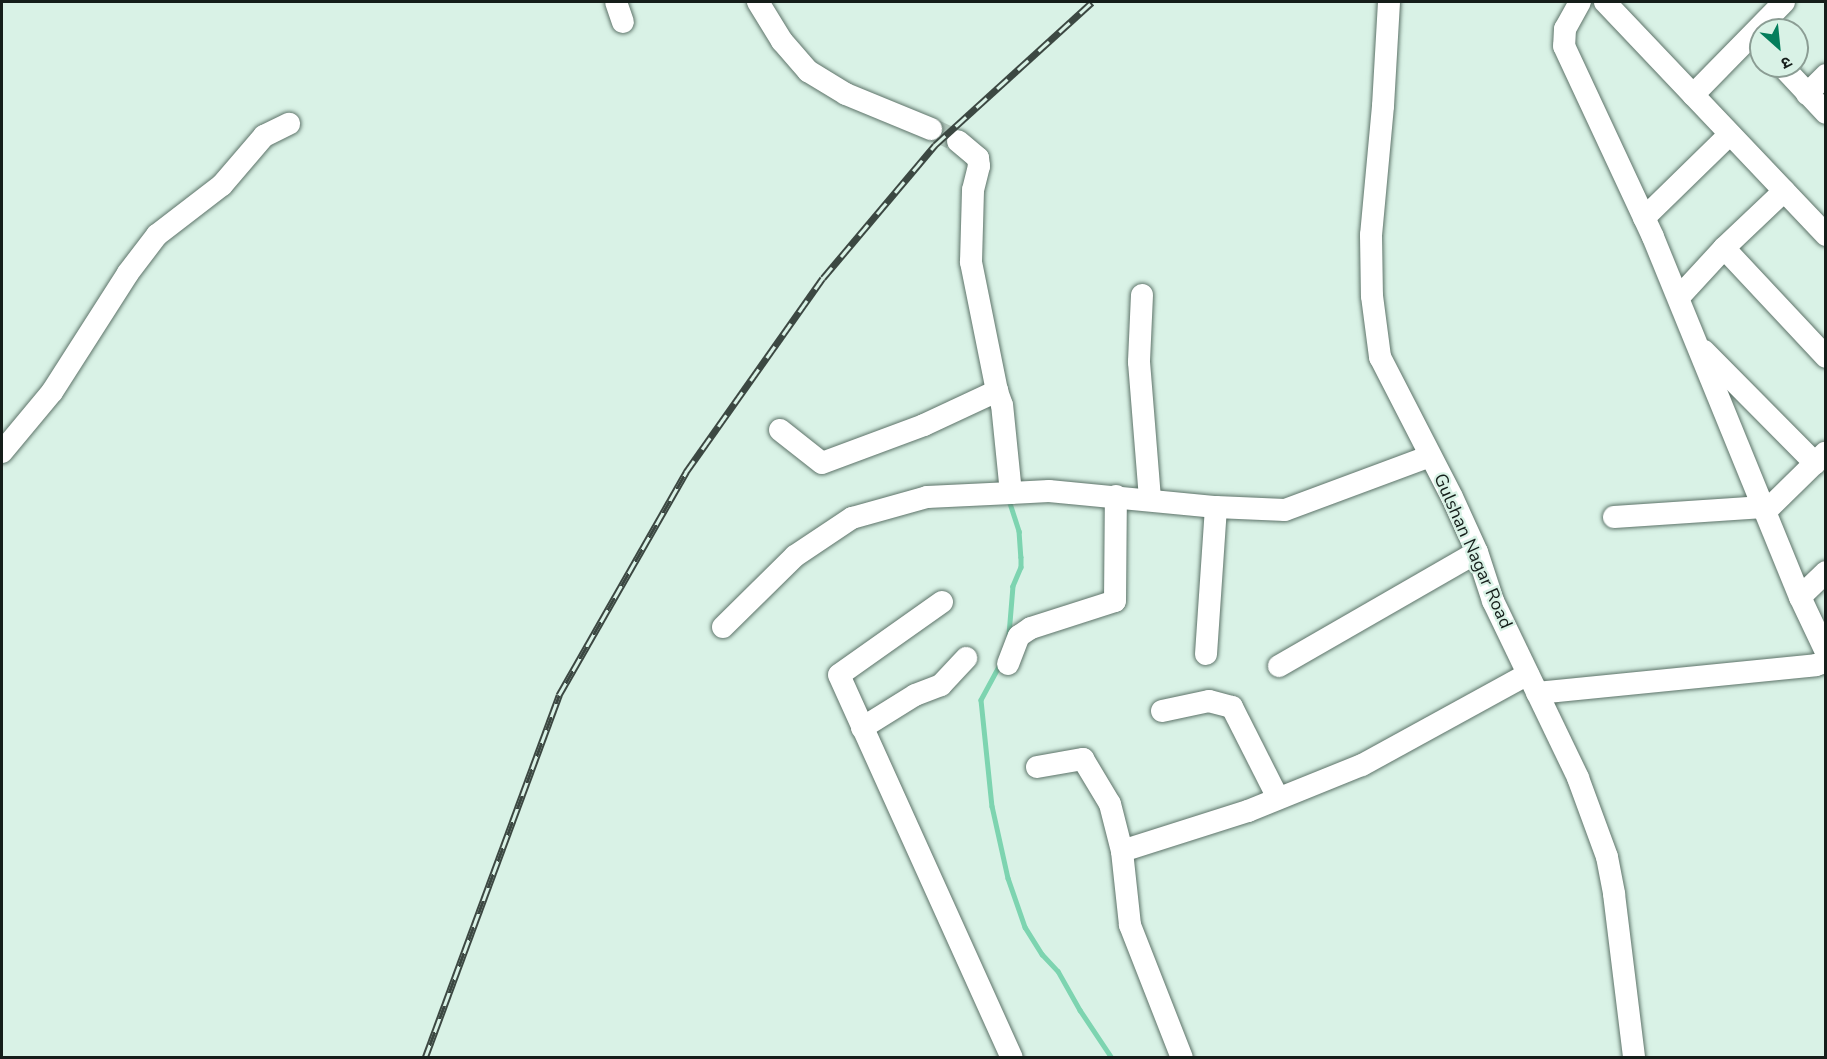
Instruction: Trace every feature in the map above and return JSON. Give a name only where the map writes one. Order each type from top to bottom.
[{"type":"street","points":[[758,2],[782,41],[808,71],[840,92],[931,129]]},
{"type":"street","name":"Gulshan Nagar Road","points":[[1389,2],[1371,235],[1374,331],[1380,357],[1452,497],[1477,552],[1493,602],[1578,778],[1607,857],[1614,894],[1634,1058]]},
{"type":"street","points":[[1580,2],[1565,28],[1564,46],[1644,218],[1699,346],[1717,398],[1800,597],[1826,652]]},
{"type":"street","points":[[1605,2],[1826,235]]},
{"type":"street","points":[[1772,18],[1784,2]]},
{"type":"street","points":[[1693,95],[1749,46]]},
{"type":"street","points":[[1807,94],[1826,75]]},
{"type":"street","points":[[1793,78],[1826,113]]},
{"type":"street","points":[[2,452],[52,392],[128,273],[157,235],[222,185],[264,136],[289,124]]},
{"type":"street","points":[[1644,218],[1730,134]]},
{"type":"street","points":[[958,141],[973,152],[979,166],[972,190],[971,262],[997,392],[1002,405],[1011,493]]},
{"type":"street","points":[[1678,297],[1724,248],[1784,191]]},
{"type":"street","points":[[1724,248],[1826,357]]},
{"type":"street","points":[[1142,295],[1139,362],[1150,499]]},
{"type":"street","points":[[1614,517],[1765,509],[1820,458],[1699,346]]},
{"type":"street","points":[[780,430],[822,463],[924,425],[997,392]]},
{"type":"street","points":[[723,627],[795,556],[852,518],[927,497],[1049,491],[1216,507],[1285,510],[1430,456]]},
{"type":"street","points":[[1008,664],[1019,636],[1031,628],[1115,601],[1116,496]]},
{"type":"street","points":[[1206,654],[1216,507]]},
{"type":"street","points":[[1279,666],[1477,552]]},
{"type":"street","points":[[1800,597],[1826,572]]},
{"type":"street","points":[[942,602],[838,675],[1012,1058]]},
{"type":"street","points":[[862,728],[915,695],[941,685],[966,658]]},
{"type":"street","points":[[1122,851],[1248,811],[1362,765],[1533,684],[1816,665],[1826,662]]},
{"type":"street","points":[[1162,711],[1209,701],[1232,706],[1278,798]]},
{"type":"street","points":[[1037,767],[1083,759],[1110,804],[1122,851],[1130,925],[1182,1058]]},
{"type":"waterway","points":[[1009,500],[1019,531],[1021,557],[1021,567],[1013,586],[1009,635]]},
{"type":"waterway","points":[[1001,663],[981,700],[992,806],[1008,878],[1025,927],[1042,954],[1058,971],[1080,1010],[1112,1058]]},
{"type":"tunnel","points":[[931,129],[958,141]]},
{"type":"railway","points":[[425,1058],[559,695],[686,472],[823,278],[935,145],[1092,2]]}]
